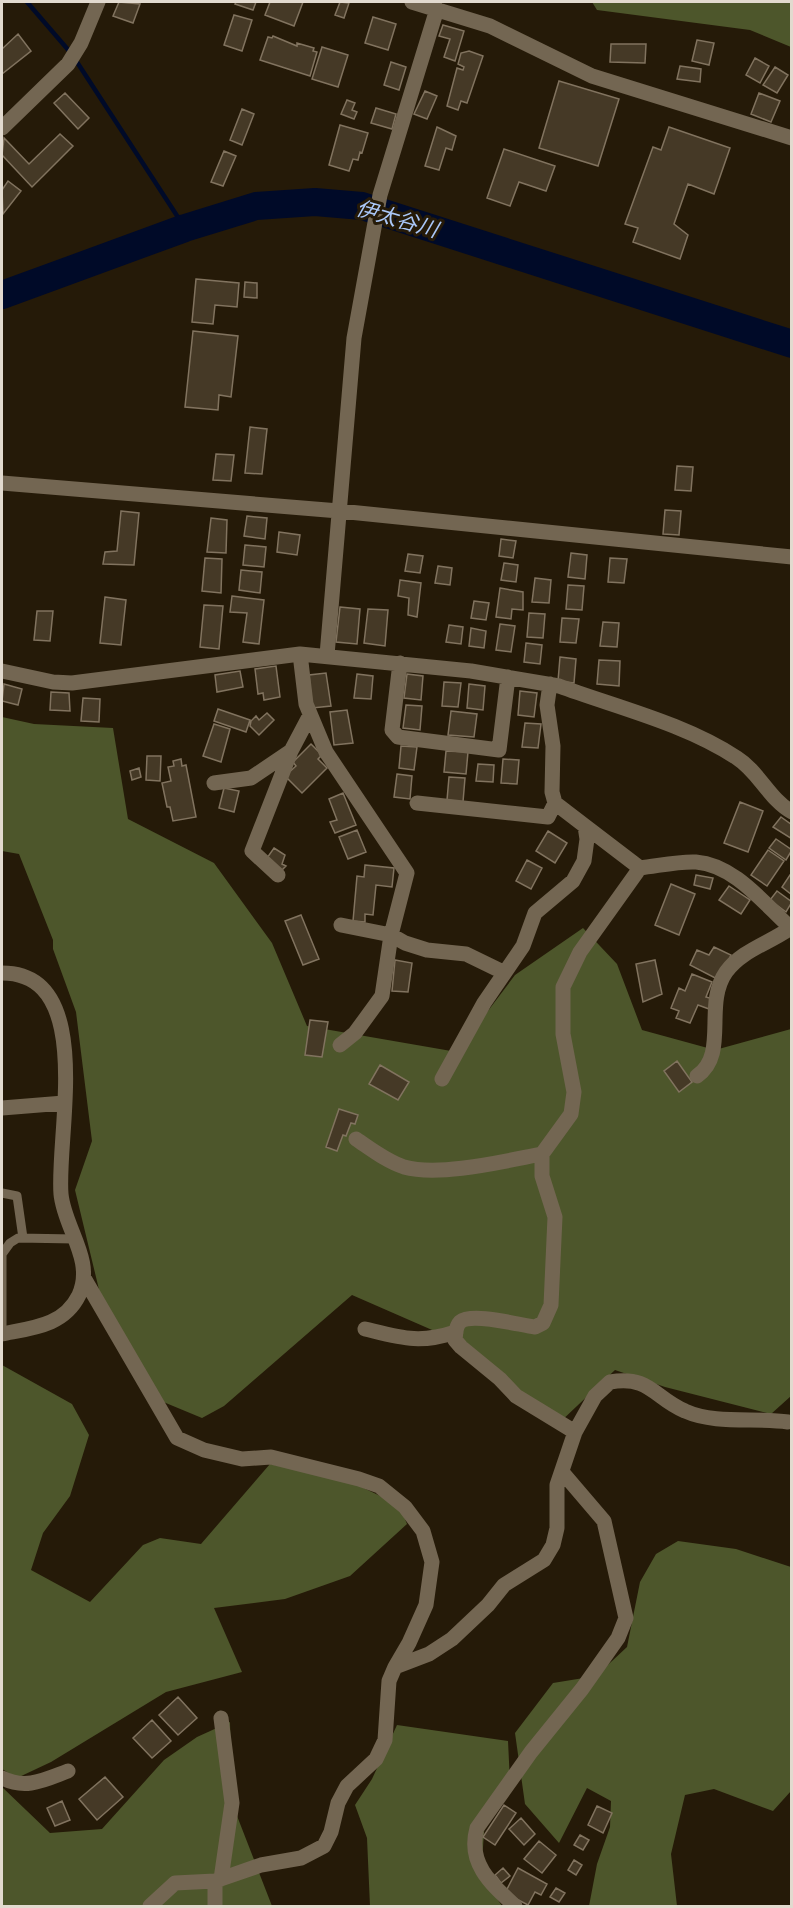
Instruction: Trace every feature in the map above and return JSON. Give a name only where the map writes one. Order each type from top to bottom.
[{"type":"street","points":[[2,128],[73,58],[98,2]]},
{"type":"street","points":[[412,2],[490,26],[592,76],[792,138]]},
{"type":"street","points":[[327,655],[354,338],[380,195],[437,9]]},
{"type":"street","points":[[2,483],[339,511],[792,557]]},
{"type":"street","points":[[300,654],[306,704],[326,752],[407,873],[391,935],[382,996],[355,1033],[340,1046]]},
{"type":"street","points":[[2,671],[53,682],[72,683],[300,654],[327,655],[508,676],[550,684],[716,744],[749,765],[782,807],[792,812]]},
{"type":"street","points":[[400,663],[392,730],[398,737],[499,750],[508,676]]},
{"type":"street","points":[[550,684],[548,705],[553,746],[552,792],[555,803],[640,868],[696,862],[721,869],[742,883],[791,928],[742,955],[726,973],[718,992],[713,1015],[715,1050],[705,1070],[697,1076]]},
{"type":"street","points":[[278,874],[252,851],[291,751],[310,714]]},
{"type":"street","points":[[214,783],[251,778],[291,751]]},
{"type":"street","points":[[417,803],[548,817],[555,803]]},
{"type":"street","points":[[442,1079],[503,972],[523,946],[535,914],[573,881],[584,861],[587,839],[585,826]]},
{"type":"street","points":[[575,1432],[516,1396],[455,1340],[456,1332],[462,1321],[472,1317],[535,1327],[543,1323],[551,1305],[555,1217],[542,1176],[542,1154],[571,1114],[574,1092],[563,1034],[563,987],[580,952],[640,868]]},
{"type":"street","points":[[341,925],[391,935],[405,944],[427,950],[466,954],[503,972]]},
{"type":"street","points":[[2,973],[13,973],[39,984],[57,1011],[66,1064],[61,1194],[84,1278],[177,1438],[204,1450],[242,1459],[271,1457],[379,1486],[405,1507],[423,1531],[432,1562],[426,1605],[389,1681],[385,1740],[376,1759],[347,1786],[338,1803],[331,1832],[324,1846],[301,1858],[261,1865],[218,1880],[175,1883],[150,1906]]},
{"type":"street","points":[[2,1108],[64,1103]]},
{"type":"street","points":[[356,1139],[388,1160],[406,1167],[469,1167],[542,1154]]},
{"type":"street","points":[[2,1334],[42,1327],[61,1317],[80,1293],[84,1278]]},
{"type":"street","points":[[365,1329],[400,1338],[430,1340],[456,1332]]},
{"type":"street","points":[[395,1667],[429,1654],[452,1639],[488,1605],[504,1586],[544,1560],[553,1545],[557,1528],[557,1485],[563,1473],[575,1432],[595,1396],[610,1382],[624,1379],[638,1381],[685,1411],[711,1417],[788,1422]]},
{"type":"street","points":[[515,1906],[483,1873],[476,1859],[473,1843],[477,1828],[531,1752],[582,1689],[618,1638],[626,1618],[604,1521],[563,1473]]},
{"type":"street","points":[[215,1906],[232,1803],[222,1718]]},
{"type":"street","points":[[2,1778],[12,1783],[30,1785],[68,1771]]},
{"type":"lane","points":[[2,1193],[17,1196],[23,1238]]},
{"type":"lane","points":[[2,1334],[2,1254],[10,1243],[23,1238],[75,1239]]},
{"type":"green space","points":[[592,2],[791,2],[791,47],[750,30],[597,10]]},
{"type":"green space","points":[[2,717],[34,724],[113,728],[128,819],[214,863],[272,943],[307,1026],[457,1052],[515,975],[583,928],[617,964],[642,1030],[715,1050],[791,1029],[791,1396],[771,1414],[665,1387],[615,1370],[558,1424],[455,1340],[352,1295],[224,1406],[202,1418],[161,1401],[102,1302],[75,1190],[92,1141],[76,1012],[53,949],[53,940],[19,854],[2,851]]},
{"type":"green space","points":[[2,1365],[72,1404],[89,1435],[70,1496],[43,1533],[31,1570],[90,1602],[143,1545],[160,1538],[201,1544],[270,1464],[349,1481],[399,1505],[407,1524],[350,1576],[285,1599],[214,1608],[242,1672],[166,1692],[51,1762],[17,1778],[2,1769]]},
{"type":"green space","points":[[678,1541],[736,1549],[791,1567],[791,1791],[773,1811],[714,1789],[685,1795],[671,1854],[677,1906],[589,1906],[597,1864],[610,1827],[611,1801],[587,1788],[559,1843],[525,1804],[515,1733],[553,1683],[596,1676],[627,1647],[640,1582],[656,1554]]},
{"type":"green space","points":[[230,1722],[232,1803],[272,1906],[2,1906],[2,1787],[50,1833],[102,1829],[164,1760],[197,1737]]},
{"type":"green space","points":[[397,1725],[508,1741],[510,1782],[486,1805],[481,1875],[502,1906],[370,1906],[367,1838],[355,1805],[372,1779]]},
{"type":"building","points":[[119,2],[140,4],[133,23],[113,16]]},
{"type":"building","points":[[236,2],[256,2],[253,10],[235,4]]},
{"type":"building","points":[[270,2],[303,2],[294,26],[265,15]]},
{"type":"building","points":[[340,2],[349,3],[344,18],[335,15]]},
{"type":"building","points":[[234,15],[252,20],[242,51],[224,45]]},
{"type":"building","points":[[373,17],[396,24],[388,50],[365,43]]},
{"type":"building","points":[[443,25],[464,31],[455,61],[444,57],[450,39],[439,36]]},
{"type":"building","points":[[18,34],[31,51],[2,74],[2,49]]},
{"type":"building","points":[[273,36],[297,46],[297,43],[314,48],[313,51],[317,52],[310,76],[260,60],[268,37]]},
{"type":"building","points":[[697,40],[714,43],[709,65],[692,61]]},
{"type":"building","points":[[611,44],[646,44],[645,63],[610,62]]},
{"type":"building","points":[[322,47],[348,55],[338,87],[312,79]]},
{"type":"building","points":[[469,51],[483,56],[467,103],[461,101],[458,110],[447,106],[457,68],[463,70],[464,67],[458,64],[461,53]]},
{"type":"building","points":[[755,58],[769,66],[760,83],[746,75]]},
{"type":"building","points":[[391,62],[406,67],[399,90],[384,85]]},
{"type":"building","points":[[680,66],[701,69],[700,82],[677,79]]},
{"type":"building","points":[[775,67],[788,75],[777,93],[763,85]]},
{"type":"building","points":[[559,81],[619,99],[598,166],[539,148]]},
{"type":"building","points":[[425,91],[437,96],[427,119],[414,114]]},
{"type":"building","points":[[65,93],[89,118],[78,129],[54,103]]},
{"type":"building","points":[[759,93],[780,101],[771,122],[751,114]]},
{"type":"building","points":[[347,100],[355,103],[352,110],[357,112],[354,119],[341,114]]},
{"type":"building","points":[[376,108],[396,114],[392,129],[371,123]]},
{"type":"building","points":[[242,109],[254,114],[242,145],[230,140]]},
{"type":"building","points":[[340,125],[368,133],[362,153],[360,152],[358,160],[353,159],[349,171],[329,165]]},
{"type":"building","points":[[437,127],[456,136],[452,150],[446,148],[439,170],[425,166]]},
{"type":"building","points":[[669,127],[730,148],[714,194],[688,184],[674,224],[688,235],[680,259],[633,242],[638,228],[625,224],[653,147],[661,150]]},
{"type":"building","points":[[60,134],[73,146],[32,187],[2,155],[4,138],[29,164]]},
{"type":"building","points":[[504,149],[555,166],[546,191],[519,182],[510,206],[487,198]]},
{"type":"building","points":[[224,151],[236,156],[223,186],[211,182]]},
{"type":"building","points":[[8,181],[21,191],[3,214],[2,190]]},
{"type":"building","points":[[196,279],[239,283],[237,307],[215,305],[213,324],[192,322]]},
{"type":"building","points":[[245,282],[257,283],[257,298],[244,297]]},
{"type":"building","points":[[193,331],[238,336],[231,397],[219,395],[218,410],[185,407]]},
{"type":"building","points":[[250,427],[267,429],[262,474],[245,473]]},
{"type":"building","points":[[216,454],[234,455],[231,481],[213,480]]},
{"type":"building","points":[[677,466],[693,467],[691,491],[675,490]]},
{"type":"building","points":[[665,510],[681,511],[679,535],[663,534]]},
{"type":"building","points":[[121,511],[139,513],[134,565],[103,564],[105,552],[117,551]]},
{"type":"building","points":[[247,516],[267,518],[265,539],[244,536]]},
{"type":"building","points":[[211,518],[227,520],[226,553],[207,552]]},
{"type":"building","points":[[279,532],[300,535],[297,555],[277,552]]},
{"type":"building","points":[[501,539],[516,541],[513,558],[499,556]]},
{"type":"building","points":[[245,545],[266,547],[264,567],[243,565]]},
{"type":"building","points":[[571,553],[587,555],[585,579],[568,577]]},
{"type":"building","points":[[408,554],[423,556],[420,573],[405,571]]},
{"type":"building","points":[[205,558],[222,559],[221,593],[202,591]]},
{"type":"building","points":[[610,558],[627,559],[624,583],[608,582]]},
{"type":"building","points":[[504,563],[518,565],[516,582],[501,580]]},
{"type":"building","points":[[438,566],[452,568],[450,585],[435,583]]},
{"type":"building","points":[[241,570],[262,572],[260,593],[239,590]]},
{"type":"building","points":[[535,578],[551,580],[549,603],[532,602]]},
{"type":"building","points":[[400,580],[421,583],[417,617],[408,615],[409,598],[398,596]]},
{"type":"building","points":[[568,585],[584,586],[582,610],[566,609]]},
{"type":"building","points":[[500,588],[523,592],[523,610],[512,609],[511,619],[496,617]]},
{"type":"building","points":[[232,596],[264,600],[259,644],[243,642],[247,613],[230,612]]},
{"type":"building","points":[[105,597],[126,600],[121,645],[100,643]]},
{"type":"building","points":[[474,601],[489,603],[486,620],[471,618]]},
{"type":"building","points":[[204,605],[223,606],[219,649],[200,647]]},
{"type":"building","points":[[340,607],[360,609],[357,644],[336,642]]},
{"type":"building","points":[[368,609],[388,610],[385,646],[364,643]]},
{"type":"building","points":[[37,611],[53,611],[50,641],[34,640]]},
{"type":"building","points":[[529,613],[545,614],[543,638],[527,637]]},
{"type":"building","points":[[562,618],[579,619],[576,643],[560,642]]},
{"type":"building","points":[[603,622],[619,623],[617,647],[600,646]]},
{"type":"building","points":[[500,624],[515,626],[511,652],[496,650]]},
{"type":"building","points":[[449,625],[463,627],[461,644],[446,642]]},
{"type":"building","points":[[471,628],[486,631],[484,648],[469,646]]},
{"type":"building","points":[[526,643],[542,645],[540,664],[524,662]]},
{"type":"building","points":[[560,657],[576,659],[574,683],[558,681]]},
{"type":"building","points":[[599,660],[620,661],[619,686],[597,684]]},
{"type":"building","points":[[276,666],[280,697],[264,700],[263,693],[258,694],[255,669]]},
{"type":"building","points":[[240,671],[243,687],[217,692],[215,675]]},
{"type":"building","points":[[326,673],[331,706],[312,708],[309,675]]},
{"type":"building","points":[[357,674],[373,676],[371,699],[354,698]]},
{"type":"building","points":[[407,674],[423,676],[421,700],[404,698]]},
{"type":"building","points":[[444,682],[461,683],[458,707],[442,706]]},
{"type":"building","points":[[4,684],[22,689],[18,705],[2,701]]},
{"type":"building","points":[[469,684],[485,686],[483,710],[467,708]]},
{"type":"building","points":[[520,691],[537,693],[534,717],[518,715]]},
{"type":"building","points":[[51,692],[69,693],[70,711],[50,710]]},
{"type":"building","points":[[83,698],[100,699],[99,722],[81,721]]},
{"type":"building","points":[[406,705],[422,706],[420,730],[403,728]]},
{"type":"building","points":[[218,709],[250,720],[246,732],[214,721]]},
{"type":"building","points":[[347,710],[353,743],[334,745],[330,712]]},
{"type":"building","points":[[451,711],[477,714],[474,737],[448,735]]},
{"type":"building","points":[[267,713],[274,720],[259,735],[250,726],[251,721],[256,716],[259,720]]},
{"type":"building","points":[[525,723],[541,724],[538,748],[522,747]]},
{"type":"building","points":[[214,724],[230,729],[221,762],[203,756]]},
{"type":"building","points":[[311,744],[322,755],[318,759],[327,768],[302,793],[285,776],[296,766],[293,762]]},
{"type":"building","points":[[401,746],[417,747],[414,770],[399,768]]},
{"type":"building","points":[[446,751],[468,752],[466,774],[444,772]]},
{"type":"building","points":[[147,756],[161,756],[160,781],[146,780]]},
{"type":"building","points":[[181,759],[182,766],[186,765],[196,817],[173,821],[170,807],[167,807],[162,783],[171,781],[168,767],[174,766],[173,761]]},
{"type":"building","points":[[503,759],[519,760],[517,784],[501,783]]},
{"type":"building","points":[[478,764],[494,765],[493,782],[476,781]]},
{"type":"building","points":[[139,768],[141,777],[132,780],[130,771]]},
{"type":"building","points":[[397,774],[412,776],[410,799],[394,797]]},
{"type":"building","points":[[449,777],[465,778],[463,802],[447,800]]},
{"type":"building","points":[[224,788],[239,791],[234,812],[219,808]]},
{"type":"building","points":[[343,793],[356,825],[335,833],[330,822],[337,820],[329,799]]},
{"type":"building","points":[[740,802],[763,811],[748,852],[724,843]]},
{"type":"building","points":[[781,817],[792,825],[792,839],[773,827]]},
{"type":"building","points":[[357,830],[366,852],[348,859],[339,837]]},
{"type":"building","points":[[548,831],[567,843],[555,863],[536,851]]},
{"type":"building","points":[[776,839],[792,850],[786,860],[769,848]]},
{"type":"building","points":[[274,848],[285,855],[282,864],[286,866],[282,870],[267,858]]},
{"type":"building","points":[[768,850],[784,861],[767,886],[751,875]]},
{"type":"building","points":[[527,860],[542,868],[531,889],[516,881]]},
{"type":"building","points":[[365,865],[394,868],[392,887],[376,885],[373,915],[365,914],[365,922],[353,921],[357,876],[364,877]]},
{"type":"building","points":[[696,875],[713,878],[710,889],[694,885]]},
{"type":"building","points":[[790,875],[792,876],[792,895],[782,887]]},
{"type":"building","points":[[671,884],[695,894],[679,935],[655,925]]},
{"type":"building","points":[[729,886],[750,900],[741,914],[719,900]]},
{"type":"building","points":[[777,891],[792,902],[786,912],[770,900]]},
{"type":"building","points":[[301,915],[319,959],[303,965],[285,921]]},
{"type":"building","points":[[714,947],[731,955],[719,980],[690,965],[697,950],[709,955]]},
{"type":"building","points":[[395,960],[412,963],[408,992],[392,991]]},
{"type":"building","points":[[655,960],[662,994],[643,1002],[636,964]]},
{"type":"building","points":[[692,974],[712,982],[706,997],[713,999],[709,1009],[698,1005],[690,1023],[676,1018],[679,1011],[671,1008],[679,988],[685,991]]},
{"type":"building","points":[[310,1020],[328,1022],[322,1057],[305,1055]]},
{"type":"building","points":[[677,1061],[692,1082],[679,1092],[664,1071]]},
{"type":"building","points":[[380,1065],[409,1082],[398,1100],[369,1084]]},
{"type":"building","points":[[339,1109],[358,1115],[355,1124],[351,1123],[346,1136],[343,1135],[337,1151],[326,1147]]},
{"type":"building","points":[[178,1697],[197,1718],[178,1735],[159,1715]]},
{"type":"building","points":[[152,1720],[171,1741],[152,1758],[133,1738]]},
{"type":"building","points":[[105,1777],[123,1797],[97,1820],[79,1799]]},
{"type":"building","points":[[62,1801],[70,1820],[55,1826],[47,1808]]},
{"type":"building","points":[[504,1805],[516,1813],[495,1845],[483,1837]]},
{"type":"building","points":[[597,1806],[612,1813],[603,1833],[588,1825]]},
{"type":"building","points":[[521,1818],[535,1834],[524,1845],[509,1829]]},
{"type":"building","points":[[580,1835],[589,1840],[583,1850],[574,1845]]},
{"type":"building","points":[[539,1841],[556,1855],[542,1873],[524,1859]]},
{"type":"building","points":[[574,1860],[582,1865],[576,1875],[568,1870]]},
{"type":"building","points":[[503,1868],[510,1876],[501,1883],[495,1875]]},
{"type":"building","points":[[518,1868],[547,1884],[541,1895],[535,1892],[528,1905],[505,1893]]},
{"type":"building","points":[[556,1888],[565,1893],[559,1902],[550,1897]]},
{"type":"waterway","points":[[27,2],[70,52]]},
{"type":"waterway","points":[[75,59],[185,228]]},
{"type":"waterway","name":"伊太谷川","points":[[2,295],[185,228],[256,206],[315,202],[362,206],[792,344]]}]
